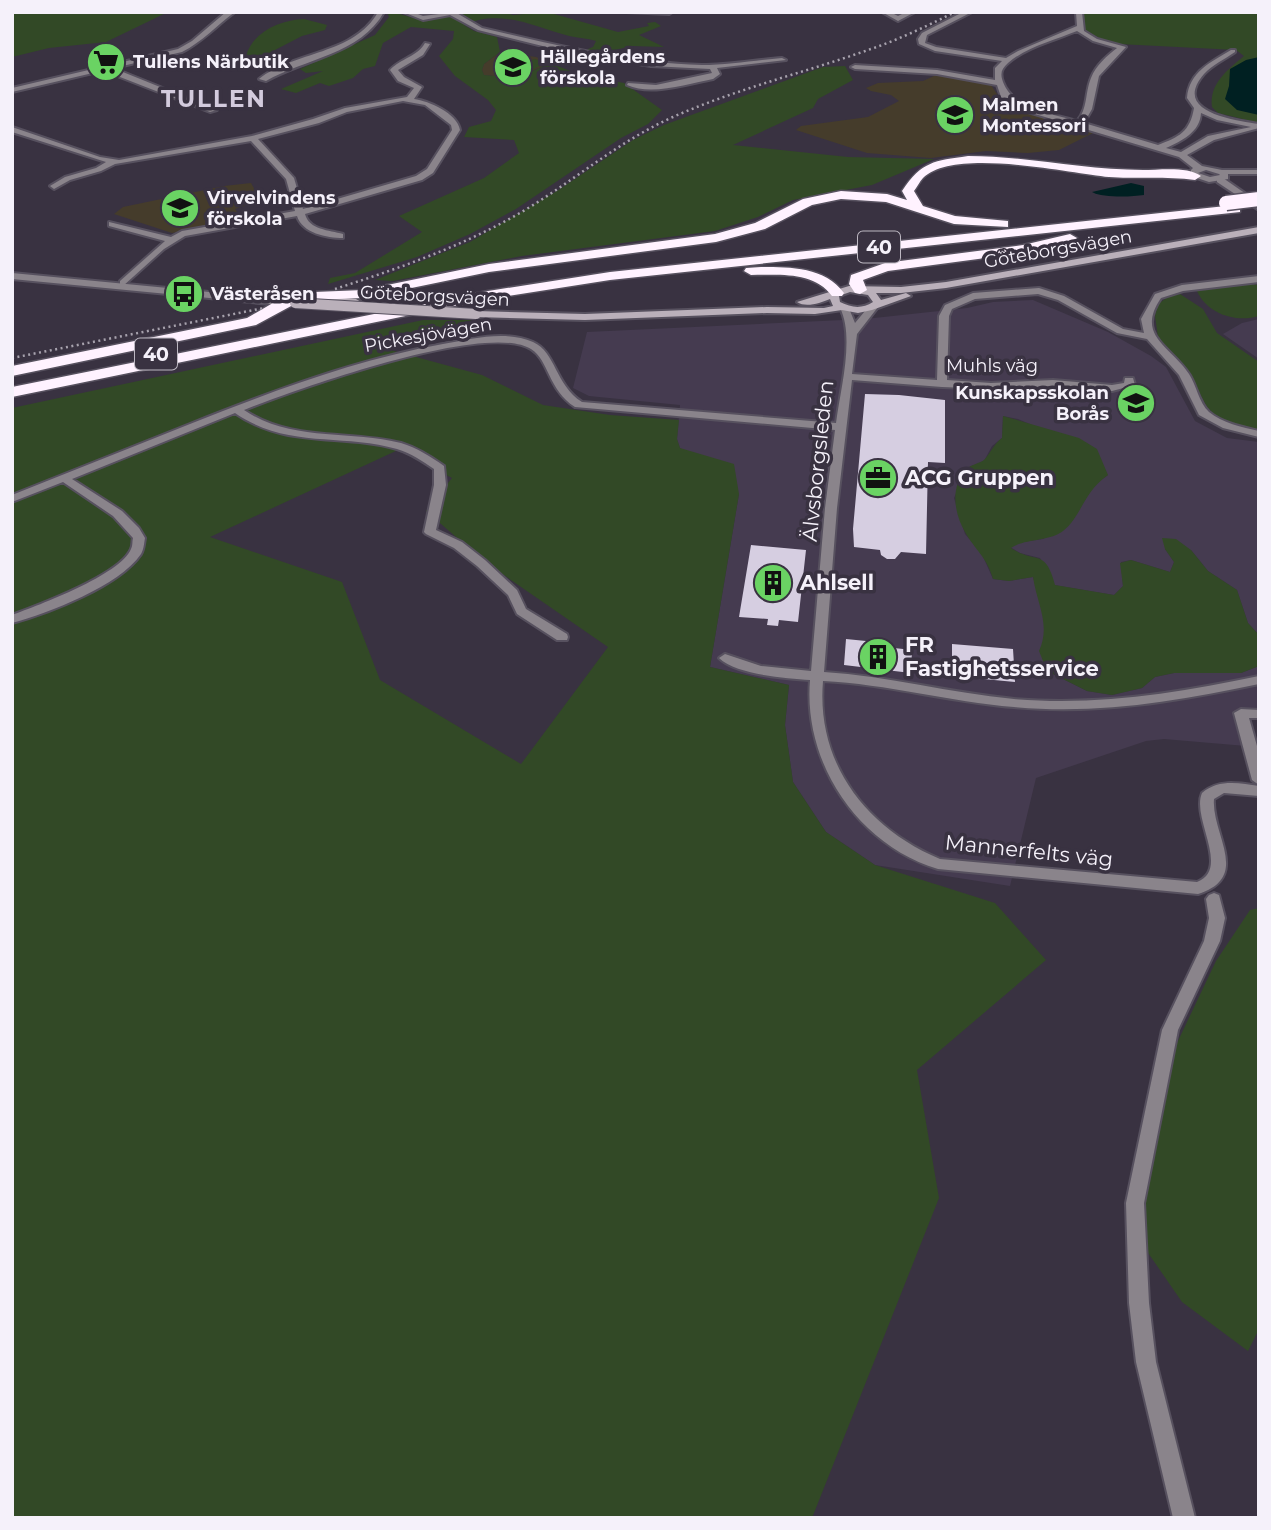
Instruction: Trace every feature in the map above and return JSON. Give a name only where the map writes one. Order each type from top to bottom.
[{"type":"highway","points":[[917,206],[908,191],[914,178],[937,167],[968,160],[1019,160],[1096,172],[1198,172]]},
{"type":"highway","points":[[289,301],[363,294],[489,268],[716,238],[761,226],[808,202],[828,197],[871,196],[917,206],[954,220],[1026,224]]},
{"type":"highway","name":"40","points":[[12,392],[532,288],[689,267],[1229,208],[1259,200]]},
{"type":"highway","name":"40","points":[[12,381],[524,280],[700,257],[1026,224],[1259,207]]},
{"type":"highway","points":[[861,290],[856,284],[856,278],[885,267],[1023,249],[1229,208]]},
{"type":"highway","points":[[532,288],[693,273],[761,271],[817,277],[832,285],[836,293]]},
{"type":"highway","points":[[12,371],[251,322],[268,316],[289,301],[310,299]]},
{"type":"main road","name":"Göteborgsvägen","points":[[289,301],[587,318],[779,307],[816,301],[836,293],[946,285],[1259,232]]},
{"type":"main road","name":"Göteborgsvägen","points":[[779,307],[858,310],[892,298],[1008,281],[1259,232]]},
{"type":"main road","points":[[861,290],[876,296],[875,306]]},
{"type":"main road","points":[[836,293],[834,302],[843,308]]},
{"type":"main road","name":"Göteborgsvägen","points":[[310,299],[479,312]]},
{"type":"street","points":[[12,90],[188,48],[199,41],[221,17],[232,12]]},
{"type":"street","points":[[263,79],[353,40],[376,23],[381,12]]},
{"type":"street","points":[[406,12],[423,18],[450,12],[486,31],[561,49],[651,64],[713,66],[782,60]]},
{"type":"street","points":[[629,12],[669,12]]},
{"type":"street","points":[[885,12],[898,19],[912,12]]},
{"type":"street","points":[[969,12],[924,34],[922,44],[935,49],[1007,60]]},
{"type":"street","points":[[1079,12],[1079,28]]},
{"type":"street","points":[[1079,28],[1007,60],[998,71],[998,83],[1004,95],[1020,106],[1182,155],[1204,180],[1259,172]]},
{"type":"street","points":[[1079,28],[1095,40],[1122,47],[1103,64],[1094,78],[1085,118],[1079,124]]},
{"type":"street","points":[[410,99],[418,87],[401,79],[394,70],[402,61],[416,58],[427,44]]},
{"type":"street","points":[[1158,148],[1176,140],[1197,123],[1197,110],[1192,95],[1195,80],[1202,71],[1233,51]]},
{"type":"street","points":[[631,85],[656,87],[709,77],[716,74],[713,66]]},
{"type":"street","points":[[855,67],[937,72],[998,83]]},
{"type":"street","points":[[105,68],[213,110]]},
{"type":"street","points":[[12,129],[112,162],[253,138],[345,110],[410,99],[427,103],[456,128],[430,171],[419,178],[300,213],[190,232],[171,240],[123,283]]},
{"type":"street","points":[[1197,110],[1259,127]]},
{"type":"street","points":[[1182,155],[1211,138],[1259,127]]},
{"type":"street","points":[[253,138],[290,178],[303,223],[309,228],[340,236]]},
{"type":"street","points":[[54,186],[63,180],[103,168],[112,162]]},
{"type":"street","points":[[1221,176],[1259,207]]},
{"type":"street","points":[[112,224],[171,240]]},
{"type":"street","name":"Göteborgsvägen","points":[[12,275],[289,301]]},
{"type":"street","points":[[1259,279],[1182,288],[1158,296],[1146,319],[1150,337],[1184,374],[1207,416],[1227,426],[1259,434]]},
{"type":"street","name":"Göteborgsvägen","points":[[89,283],[123,283],[289,301]]},
{"type":"street","points":[[942,384],[944,316],[948,307],[973,296],[1017,290],[1044,292],[1061,298],[1120,331],[1150,337]]},
{"type":"street","name":"Älvsborgsleden","points":[[852,334],[875,306]]},
{"type":"street","name":"Älvsborgsleden","points":[[817,676],[831,508],[852,334],[850,318],[843,308]]},
{"type":"street","name":"Pickesjövägen","points":[[12,499],[283,390],[381,359],[441,347],[503,339],[524,342],[538,349],[559,391],[579,405],[842,427]]},
{"type":"street","name":"Muhls väg","points":[[846,377],[991,386],[1053,383],[1122,388],[1131,384],[1129,380]]},
{"type":"street","points":[[236,409],[260,425],[294,435],[342,441],[383,442],[402,446],[428,457],[440,468],[440,485],[430,532],[458,545],[481,562],[513,593],[521,611],[562,637]]},
{"type":"street","points":[[12,620],[67,599],[100,581],[126,563],[139,547],[139,537],[127,521],[64,478]]},
{"type":"street","points":[[725,658],[742,666],[765,671],[874,681],[976,699],[1073,705],[1137,701],[1259,680]]},
{"type":"street","name":"Mannerfelts väg","points":[[817,676],[816,727],[824,754],[836,779],[885,838],[915,857],[938,864],[1184,887],[1210,886],[1216,879],[1219,858],[1206,807],[1207,797],[1212,791],[1224,788],[1259,791]]},
{"type":"street","points":[[1259,714],[1241,713],[1259,779]]},
{"type":"street","points":[[1184,1518],[1146,1362],[1139,1303],[1135,1203],[1170,1031],[1212,941],[1217,918],[1214,899]]},
{"type":"shaded area","name":"Hällegårdens förskola","points":[[500,52],[536,57],[550,63],[516,78],[484,75],[484,64]]},
{"type":"shaded area","points":[[1259,57],[1259,115],[1237,110],[1225,99],[1230,69],[1246,60]]},
{"type":"shaded area","name":"Malmen Montessori","points":[[936,75],[991,85],[1001,100],[1013,107],[1095,132],[1059,150],[1028,153],[986,151],[931,158],[867,153],[796,130],[801,126],[868,117],[899,101],[891,95],[866,88],[878,83],[923,81]]},
{"type":"shaded area","name":"Virvelvindens förskola","points":[[251,183],[261,201],[235,209],[241,217],[172,233],[114,214],[123,207]]},
{"type":"shaded area","points":[[1131,183],[1144,186],[1144,195],[1125,197],[1092,192]]},
{"type":"shaded area","points":[[1033,300],[1108,332],[1166,367],[1195,421],[1227,438],[1259,442],[1259,635],[1248,623],[1237,590],[1208,571],[1191,550],[1165,549],[1174,562],[1170,572],[1131,560],[1121,562],[1123,586],[1114,595],[1054,585],[1040,558],[1020,553],[1010,547],[1021,542],[1043,539],[1072,521],[1094,485],[1108,475],[1039,428],[1018,419],[1003,416],[1002,438],[992,446],[984,461],[967,468],[954,498],[965,534],[981,552],[993,579],[1009,581],[1033,577],[1045,621],[1047,671],[1087,691],[1112,695],[1142,688],[1155,677],[1174,673],[1241,673],[1259,666],[1259,712],[1237,711],[1246,746],[1164,739],[1146,741],[1036,778],[1010,886],[875,865],[826,832],[793,782],[785,725],[789,685],[710,667],[739,494],[680,448],[677,439],[680,405],[589,396],[573,388],[587,332],[865,319],[967,308],[993,302]]},
{"type":"shaded area","points":[[1259,319],[1259,359],[1223,334],[1242,323]]},
{"type":"green space","points":[[12,12],[168,12],[106,42],[49,48],[12,57]]},
{"type":"green space","points":[[387,12],[433,20],[448,12],[503,12],[513,15],[547,12],[618,32],[649,26],[647,23],[655,22],[661,26],[639,35],[664,47],[632,46],[602,53],[583,51],[593,47],[596,41],[517,21],[491,18],[464,25],[474,31],[497,37],[500,52],[484,64],[484,75],[514,78],[504,74],[534,59],[547,62],[520,77],[550,63],[578,74],[624,83],[662,110],[648,124],[621,138],[516,209],[470,234],[417,257],[328,284],[330,278],[355,273],[422,232],[399,216],[484,178],[519,153],[514,140],[464,137],[469,127],[491,121],[496,110],[488,100],[455,76],[439,56],[453,39],[454,31],[411,27],[383,43],[375,66],[363,69],[353,78],[329,86],[320,83],[296,93],[281,89],[323,71],[306,73],[300,69],[375,35],[389,17]]},
{"type":"green space","points":[[1083,12],[1259,12],[1259,123],[1218,113],[1212,107],[1216,84],[1244,56],[1236,50],[1119,44],[1103,40],[1083,29]]},
{"type":"green space","points":[[304,19],[327,25],[325,30],[302,36],[275,50],[265,60],[246,56],[255,40],[269,28]]},
{"type":"green space","points":[[845,66],[853,80],[818,99],[813,108],[733,145],[848,157],[934,159],[872,185],[793,200],[758,217],[715,231],[522,256],[393,281],[375,280],[470,242],[557,191],[633,140],[664,125],[823,67]]},
{"type":"green space","points":[[1259,285],[1259,316],[1250,318],[1232,317],[1215,311],[1197,291]]},
{"type":"green space","points":[[1180,294],[1203,309],[1217,333],[1259,362],[1259,430],[1220,420],[1207,407],[1185,366],[1163,346],[1158,337],[1155,316],[1158,304],[1168,297]]},
{"type":"green space","points":[[423,320],[472,320],[383,348],[482,375],[543,405],[610,415],[679,420],[677,439],[680,448],[734,464],[739,494],[710,667],[789,685],[785,725],[793,782],[826,832],[875,865],[995,903],[1046,960],[917,1070],[939,1198],[812,1518],[12,1518],[12,408]],"holes":[[[398,450],[452,478],[426,511],[485,562],[608,647],[521,764],[380,680],[342,582],[210,537]]]},
{"type":"green space","points":[[1003,416],[1079,438],[1097,449],[1108,475],[1093,489],[1075,518],[1063,531],[1011,548],[1043,561],[1055,585],[1114,595],[1123,586],[1120,563],[1131,560],[1170,572],[1174,562],[1165,549],[1162,538],[1176,539],[1191,550],[1208,571],[1237,590],[1248,623],[1259,635],[1259,666],[1241,673],[1174,673],[1155,677],[1142,688],[1112,695],[1087,691],[1047,671],[1039,651],[1044,632],[1033,577],[1009,581],[993,579],[984,559],[965,532],[956,509],[956,492],[961,477],[972,465],[985,459],[1002,438]]},
{"type":"green space","points":[[1259,908],[1259,1329],[1248,1351],[1182,1302],[1144,1247],[1143,1201],[1154,1133],[1177,1043],[1216,961],[1250,910]]},
{"type":"building","name":"ACG Gruppen","points":[[865,394],[945,400],[945,463],[928,462],[926,554],[901,552],[895,559],[887,559],[881,555],[880,550],[854,547],[853,529]]},
{"type":"building","name":"Ahlsell","points":[[751,545],[806,550],[798,622],[779,620],[778,626],[767,625],[768,619],[739,617]]},
{"type":"building","name":"FR Fastighetsservice","points":[[846,639],[912,650],[911,673],[844,665]]},
{"type":"building","points":[[952,644],[1013,649],[1015,682],[952,676]]},
{"type":"railway","points":[[335,289],[432,255],[503,223],[634,137],[673,117],[879,46],[955,12]]},
{"type":"railway","points":[[12,358],[264,308]]},
{"type":"place","name":"Tullens Närbutik","points":[[106,62]]},
{"type":"place","name":"Hällegårdens förskola","points":[[513,67]]},
{"type":"place","name":"Malmen Montessori","points":[[955,115]]},
{"type":"place","name":"Virvelvindens förskola","points":[[180,208]]},
{"type":"place","name":"Västeråsen","points":[[184,294]]},
{"type":"place","name":"Kunskapsskolan Borås","points":[[1136,403]]},
{"type":"place","name":"ACG Gruppen","points":[[878,478]]},
{"type":"place","name":"Ahlsell","points":[[773,583]]},
{"type":"place","name":"FR Fastighetsservice","points":[[878,657]]},
{"type":"district","name":"TULLEN","points":[[214,99]]}]
